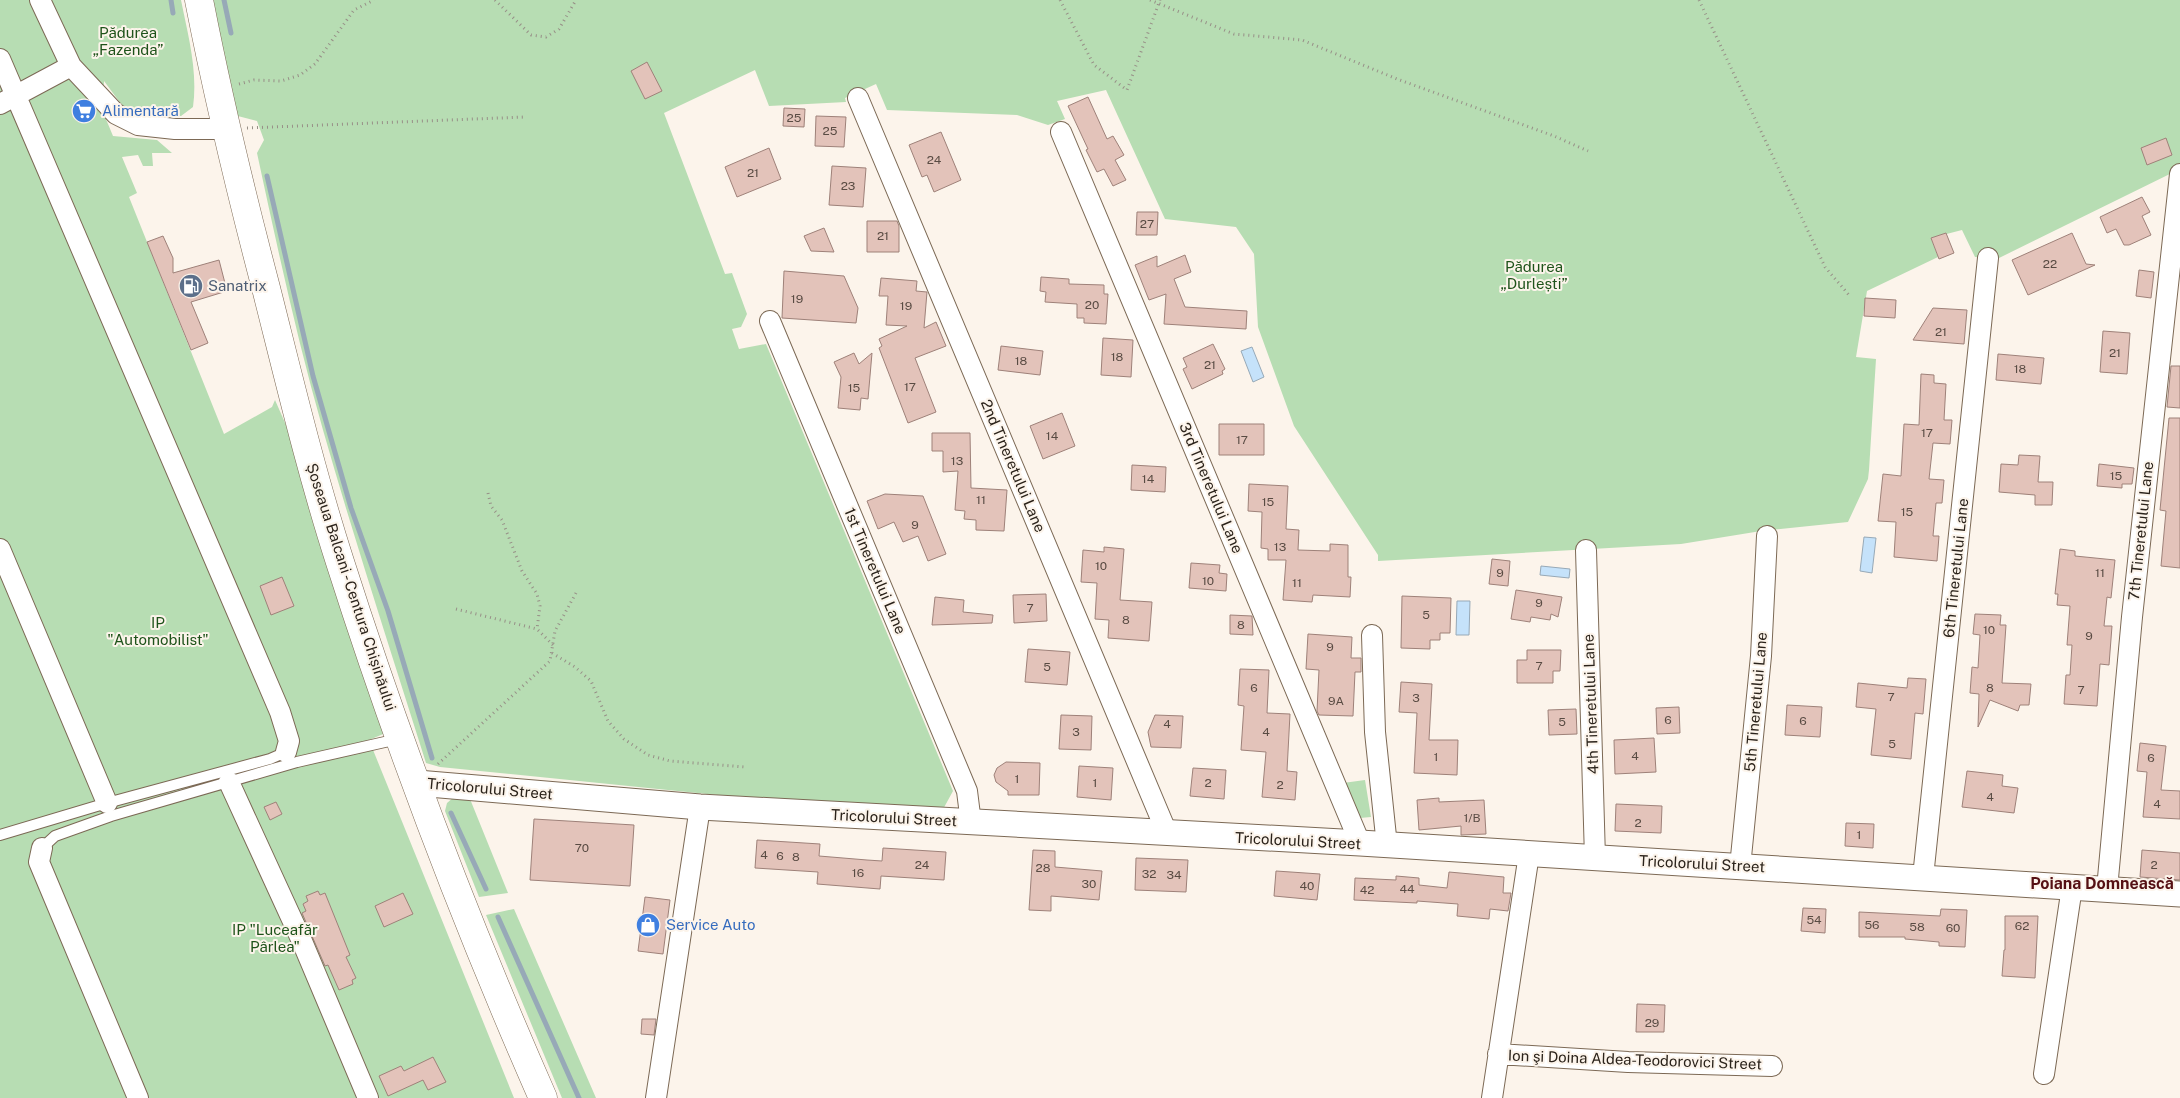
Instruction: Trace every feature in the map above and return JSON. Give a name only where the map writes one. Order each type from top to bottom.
[{"type":"highway","name":"Șoseaua Balcani - Centura Chișinăului","points":[[199,0],[227,129],[309,452],[339,560],[400,739],[493,985],[542,1098]]},
{"type":"street","points":[[40,0],[72,66],[116,114],[138,125],[175,129],[227,129]]},
{"type":"street","points":[[0,59],[8,100],[280,712],[289,741],[286,752]]},
{"type":"street","points":[[8,100],[72,66]]},
{"type":"street","name":"2nd Tineretului Lane","points":[[858,98],[1167,833]]},
{"type":"street","name":"3rd Tineretului Lane","points":[[1061,132],[1360,843]]},
{"type":"street","name":"7th Tineretului Lane","points":[[2107,889],[2133,607],[2180,174]]},
{"type":"street","name":"6th Tineretului Lane","points":[[1923,877],[1988,258]]},
{"type":"street","name":"1st Tineretului Lane","points":[[770,321],[967,790],[971,823]]},
{"type":"street","name":"5th Tineretului Lane","points":[[1740,867],[1761,656],[1767,536]]},
{"type":"street","points":[[0,549],[107,802]]},
{"type":"street","name":"4th Tineretului Lane","points":[[1586,550],[1595,858]]},
{"type":"street","points":[[1372,635],[1375,732],[1386,846]]},
{"type":"street","points":[[229,782],[301,939],[368,1098]]},
{"type":"street","name":"Tricolorului Street","points":[[417,783],[700,807],[1360,843],[2180,894]]},
{"type":"street","points":[[656,1098],[700,807]]},
{"type":"street","points":[[42,848],[38,862],[138,1098]]},
{"type":"street","points":[[1492,1098],[1529,854]]},
{"type":"street","points":[[2044,1074],[2072,887]]},
{"type":"street","name":"Ion şi Doina Aldea-Teodorovici Street","points":[[1498,1054],[1628,1062],[1772,1066]]},
{"type":"lane","points":[[42,848],[56,836],[111,816],[297,762],[400,739]]},
{"type":"lane","points":[[0,835],[107,802],[262,761],[286,752]]},
{"type":"path","points":[[236,84],[254,80],[282,81],[300,75],[315,64],[354,10],[374,0]]},
{"type":"path","points":[[495,0],[506,8],[532,35],[546,37],[559,29],[576,0]]},
{"type":"path","points":[[1060,0],[1077,36],[1094,64],[1127,90],[1160,2]]},
{"type":"path","points":[[1150,0],[1160,2],[1234,34],[1302,40],[1397,79],[1554,136],[1588,151]]},
{"type":"path","points":[[1699,0],[1825,267],[1850,295]]},
{"type":"path","points":[[227,129],[525,117]]},
{"type":"path","points":[[488,492],[491,506],[502,520],[522,571],[537,594],[540,606],[537,629]]},
{"type":"path","points":[[417,783],[550,661],[555,631],[576,593]]},
{"type":"path","points":[[456,609],[537,629],[554,645]]},
{"type":"path","points":[[552,653],[575,666],[590,681],[608,721],[624,739],[648,755],[670,761],[745,767]]},
{"type":"green space","points":[[0,0],[181,0],[193,67],[193,107],[181,116],[159,115],[124,108],[104,81],[103,112],[113,136],[157,140],[172,153],[152,153],[153,166],[143,166],[138,155],[122,157],[137,193],[129,197],[224,434],[272,407],[275,400],[297,450],[388,732],[369,740],[514,1098],[0,1098]]},
{"type":"green space","name":"Pădurea „Durlești”","points":[[213,0],[2180,0],[2180,169],[1997,259],[1975,257],[1962,230],[1931,238],[1938,257],[1867,291],[1856,357],[1876,359],[1869,470],[1868,479],[1848,522],[1761,531],[1681,544],[1378,561],[1378,555],[1294,426],[1258,327],[1254,254],[1236,227],[1165,219],[1106,90],[1057,101],[1065,119],[1048,125],[1017,115],[887,110],[876,84],[845,98],[846,102],[769,106],[755,70],[664,113],[725,274],[732,273],[747,314],[741,327],[732,329],[739,349],[766,344],[953,791],[941,813],[857,809],[440,767],[426,763],[348,514],[305,361],[257,153],[264,140],[257,121],[234,115]]},
{"type":"green space","points":[[1365,780],[1371,817],[1360,818],[1343,783]]},
{"type":"green space","points":[[454,797],[470,799],[508,893],[479,897],[445,811],[447,803]]},
{"type":"green space","points":[[514,909],[596,1098],[562,1098],[486,915]]},
{"type":"water","points":[[1252,347],[1264,377],[1253,382],[1241,351]]},
{"type":"water","points":[[1864,537],[1876,538],[1872,573],[1860,571]]},
{"type":"water","points":[[1541,566],[1570,569],[1569,578],[1540,575]]},
{"type":"water","points":[[1457,601],[1470,601],[1469,635],[1456,635]]},
{"type":"building","points":[[647,62],[662,91],[645,99],[631,71]]},
{"type":"building","points":[[1088,97],[1107,139],[1113,136],[1124,155],[1115,160],[1126,180],[1113,186],[1104,169],[1097,172],[1068,106]]},
{"type":"building","points":[[784,108],[805,109],[804,127],[783,126]]},
{"type":"building","points":[[816,116],[846,117],[844,147],[815,146]]},
{"type":"building","points":[[941,132],[961,180],[934,192],[927,175],[922,177],[909,145]]},
{"type":"building","points":[[2166,138],[2172,155],[2147,165],[2141,148]]},
{"type":"building","points":[[769,148],[781,179],[737,197],[725,167]]},
{"type":"building","points":[[832,166],[866,168],[863,207],[829,205]]},
{"type":"building","points":[[2142,197],[2150,212],[2142,216],[2151,235],[2129,245],[2124,245],[2116,229],[2107,233],[2100,217]]},
{"type":"building","points":[[1137,212],[1158,212],[1157,235],[1136,235]]},
{"type":"building","points":[[867,221],[897,221],[899,226],[899,252],[867,252]]},
{"type":"building","points":[[824,228],[834,252],[811,251],[804,236]]},
{"type":"building","points":[[1946,233],[1954,253],[1939,259],[1931,238]]},
{"type":"building","points":[[2072,233],[2086,264],[2095,265],[2028,295],[2012,260]]},
{"type":"building","points":[[163,236],[173,258],[173,273],[219,260],[227,291],[191,302],[208,343],[191,350],[147,242]]},
{"type":"building","points":[[1185,255],[1191,272],[1174,279],[1185,307],[1247,311],[1246,329],[1164,324],[1166,294],[1149,300],[1135,265],[1157,256],[1157,267]]},
{"type":"building","points":[[2139,270],[2154,272],[2151,298],[2136,296]]},
{"type":"building","points":[[784,271],[844,276],[858,308],[856,323],[782,318]]},
{"type":"building","points":[[1041,277],[1069,279],[1069,284],[1104,285],[1104,294],[1108,294],[1106,324],[1084,323],[1084,318],[1077,318],[1077,304],[1045,302],[1046,292],[1040,291]]},
{"type":"building","points":[[881,278],[917,281],[916,291],[927,292],[924,328],[936,322],[946,346],[915,358],[936,412],[908,423],[879,348],[882,346],[879,339],[907,326],[886,325],[888,296],[879,296]]},
{"type":"building","points":[[1865,298],[1896,300],[1895,318],[1864,316]]},
{"type":"building","points":[[1933,308],[1967,310],[1964,344],[1913,340]]},
{"type":"building","points":[[2103,331],[2130,333],[2127,374],[2100,372]]},
{"type":"building","points":[[1103,338],[1133,340],[1131,377],[1101,375]]},
{"type":"building","points":[[1213,344],[1225,369],[1222,371],[1223,374],[1192,389],[1183,369],[1187,367],[1183,358]]},
{"type":"building","points":[[1001,346],[1043,351],[1040,375],[998,370]]},
{"type":"building","points":[[854,353],[859,364],[872,353],[868,399],[861,398],[860,410],[838,408],[841,377],[834,362]]},
{"type":"building","points":[[1998,354],[2044,358],[2041,384],[1996,380]]},
{"type":"building","points":[[2171,366],[2180,366],[2180,408],[2167,407]]},
{"type":"building","points":[[1921,374],[1934,375],[1934,383],[1946,384],[1944,420],[1952,420],[1950,444],[1933,443],[1929,479],[1944,480],[1942,503],[1936,503],[1933,536],[1939,536],[1937,561],[1894,557],[1896,522],[1878,521],[1883,474],[1901,476],[1904,424],[1919,425]]},
{"type":"building","points":[[1062,413],[1075,446],[1043,459],[1030,426]]},
{"type":"building","points":[[2169,418],[2180,418],[2180,568],[2161,566],[2166,511],[2160,510]]},
{"type":"building","points":[[1219,424],[1264,424],[1264,455],[1219,455]]},
{"type":"building","points":[[932,433],[970,433],[971,488],[1007,490],[1004,531],[976,530],[976,520],[964,519],[965,511],[955,510],[958,471],[943,472],[943,451],[932,451]]},
{"type":"building","points":[[2019,455],[2040,456],[2038,482],[2053,482],[2052,505],[2035,505],[2035,495],[1999,492],[2001,464],[2018,465]]},
{"type":"building","points":[[2099,464],[2134,468],[2132,484],[2122,484],[2122,488],[2097,486]]},
{"type":"building","points":[[1132,465],[1166,467],[1165,492],[1131,490]]},
{"type":"building","points":[[1249,484],[1288,486],[1286,529],[1299,530],[1298,550],[1330,551],[1330,544],[1348,545],[1348,577],[1351,577],[1350,597],[1313,595],[1312,602],[1283,600],[1286,560],[1268,560],[1268,549],[1261,548],[1262,512],[1248,511]]},
{"type":"building","points":[[885,494],[923,496],[946,554],[928,561],[918,536],[903,542],[894,522],[878,529],[867,501]]},
{"type":"building","points":[[1104,547],[1124,549],[1120,600],[1152,602],[1149,641],[1108,638],[1109,620],[1095,619],[1097,583],[1081,582],[1083,550],[1104,552]]},
{"type":"building","points":[[2060,549],[2075,551],[2075,556],[2115,560],[2111,598],[2107,597],[2104,626],[2112,626],[2109,665],[2100,664],[2097,706],[2064,704],[2066,675],[2070,675],[2072,645],[2067,645],[2070,606],[2057,605],[2058,594],[2055,594]]},
{"type":"building","points":[[1492,559],[1510,561],[1508,586],[1489,584]]},
{"type":"building","points":[[1191,563],[1220,565],[1219,573],[1227,574],[1226,591],[1189,588]]},
{"type":"building","points":[[282,577],[294,606],[271,615],[260,586]]},
{"type":"building","points":[[1516,590],[1562,597],[1558,617],[1551,614],[1550,620],[1531,617],[1530,622],[1511,619]]},
{"type":"building","points":[[1046,594],[1047,621],[1014,623],[1013,595]]},
{"type":"building","points":[[1402,596],[1451,598],[1450,633],[1440,633],[1440,640],[1430,640],[1430,649],[1401,648]]},
{"type":"building","points":[[935,597],[964,600],[963,612],[993,615],[992,623],[932,625]]},
{"type":"building","points":[[1975,614],[2001,615],[2000,625],[2006,625],[2002,683],[2031,684],[2029,705],[2020,705],[2018,711],[1990,700],[1978,727],[1979,694],[1970,693],[1972,667],[1978,668],[1980,635],[1973,634]]},
{"type":"building","points":[[1230,615],[1252,616],[1253,635],[1230,634]]},
{"type":"building","points":[[1308,634],[1352,637],[1351,658],[1361,658],[1361,672],[1355,672],[1353,716],[1319,715],[1317,711],[1319,670],[1306,669]]},
{"type":"building","points":[[1028,649],[1070,652],[1067,685],[1025,682]]},
{"type":"building","points":[[1527,650],[1561,650],[1560,671],[1553,671],[1553,683],[1517,683],[1517,660],[1527,660]]},
{"type":"building","points":[[1240,669],[1269,670],[1267,713],[1290,714],[1287,771],[1297,772],[1295,800],[1262,797],[1266,752],[1241,750],[1244,706],[1238,705]]},
{"type":"building","points":[[1908,678],[1926,679],[1923,714],[1915,713],[1911,759],[1871,755],[1876,709],[1856,707],[1858,683],[1907,688]]},
{"type":"building","points":[[1401,682],[1432,684],[1429,740],[1458,740],[1457,775],[1414,773],[1417,713],[1399,712]]},
{"type":"building","points":[[1787,705],[1822,707],[1820,737],[1785,735]]},
{"type":"building","points":[[1679,707],[1680,733],[1657,734],[1656,708]]},
{"type":"building","points":[[1576,709],[1577,734],[1549,735],[1548,710]]},
{"type":"building","points":[[1061,715],[1092,716],[1091,750],[1059,749]]},
{"type":"building","points":[[1155,715],[1183,716],[1181,748],[1151,747],[1148,732]]},
{"type":"building","points":[[1654,738],[1656,772],[1615,774],[1614,740]]},
{"type":"building","points":[[2140,743],[2166,746],[2161,790],[2180,791],[2180,819],[2143,817],[2147,772],[2137,771]]},
{"type":"building","points":[[1006,762],[1040,763],[1039,795],[1008,795],[1008,791],[996,782],[994,775],[997,768]]},
{"type":"building","points":[[1079,766],[1113,768],[1111,800],[1077,797]]},
{"type":"building","points":[[1193,768],[1226,770],[1224,799],[1190,796]]},
{"type":"building","points":[[1967,771],[2003,775],[2002,786],[2018,788],[2014,813],[1962,807]]},
{"type":"building","points":[[1439,798],[1439,802],[1484,800],[1486,834],[1461,835],[1461,826],[1419,830],[1417,800]]},
{"type":"building","points":[[276,802],[282,814],[270,820],[264,807]]},
{"type":"building","points":[[1616,804],[1662,806],[1661,833],[1615,831]]},
{"type":"building","points":[[534,819],[634,825],[630,886],[530,880]]},
{"type":"building","points":[[1846,823],[1874,824],[1873,848],[1845,846]]},
{"type":"building","points":[[757,840],[820,844],[819,856],[882,861],[883,848],[946,852],[944,880],[881,876],[880,889],[817,884],[818,872],[755,868]]},
{"type":"building","points":[[1033,850],[1055,851],[1055,867],[1102,871],[1099,900],[1051,896],[1051,911],[1029,910]]},
{"type":"building","points":[[2142,850],[2180,853],[2180,880],[2140,877]]},
{"type":"building","points":[[1136,858],[1188,860],[1186,892],[1135,890]]},
{"type":"building","points":[[1276,871],[1320,874],[1317,900],[1274,896]]},
{"type":"building","points":[[1449,872],[1504,877],[1503,893],[1511,893],[1508,911],[1490,909],[1489,919],[1457,916],[1458,904],[1354,900],[1355,878],[1396,880],[1396,876],[1419,878],[1419,885],[1447,888]]},
{"type":"building","points":[[318,891],[320,895],[325,893],[350,955],[346,957],[356,978],[352,980],[353,984],[339,990],[328,965],[325,966],[302,913],[306,911],[303,904],[308,901],[306,896]]},
{"type":"building","points":[[403,893],[413,914],[384,927],[375,906]]},
{"type":"building","points":[[645,897],[670,900],[663,954],[638,951]]},
{"type":"building","points":[[1803,908],[1826,909],[1825,933],[1801,931]]},
{"type":"building","points":[[1941,909],[1967,910],[1965,947],[1939,946],[1939,942],[1905,939],[1905,937],[1859,937],[1859,912],[1940,916]]},
{"type":"building","points":[[2005,916],[2038,916],[2035,978],[2002,976],[2005,950]]},
{"type":"building","points":[[1637,1004],[1665,1005],[1664,1032],[1636,1032]]},
{"type":"building","points":[[642,1019],[656,1019],[654,1035],[641,1034]]},
{"type":"building","points":[[433,1057],[446,1082],[428,1090],[423,1080],[388,1096],[379,1076],[401,1066],[404,1071]]},
{"type":"waterway","points":[[171,0],[173,13]]},
{"type":"waterway","points":[[224,0],[231,33]]},
{"type":"waterway","points":[[267,176],[313,376],[351,508],[388,611],[432,758]]},
{"type":"waterway","points":[[451,813],[486,889]]},
{"type":"waterway","points":[[498,917],[579,1098]]},
{"type":"place","name":"Alimentară","points":[[84,111]]},
{"type":"place","name":"Sanatrix","points":[[191,286]]},
{"type":"place","name":"Service Auto","points":[[648,925]]},
{"type":"district","name":"Poiana Domnească","points":[[2102,883]]},
{"type":"park label","name":"Pădurea „Fazenda”","points":[[128,42]]},
{"type":"park label","name":"IP \"Automobilist\"","points":[[158,632]]},
{"type":"park label","name":"IP \"Luceafăr Pârlea\"","points":[[275,938]]}]
